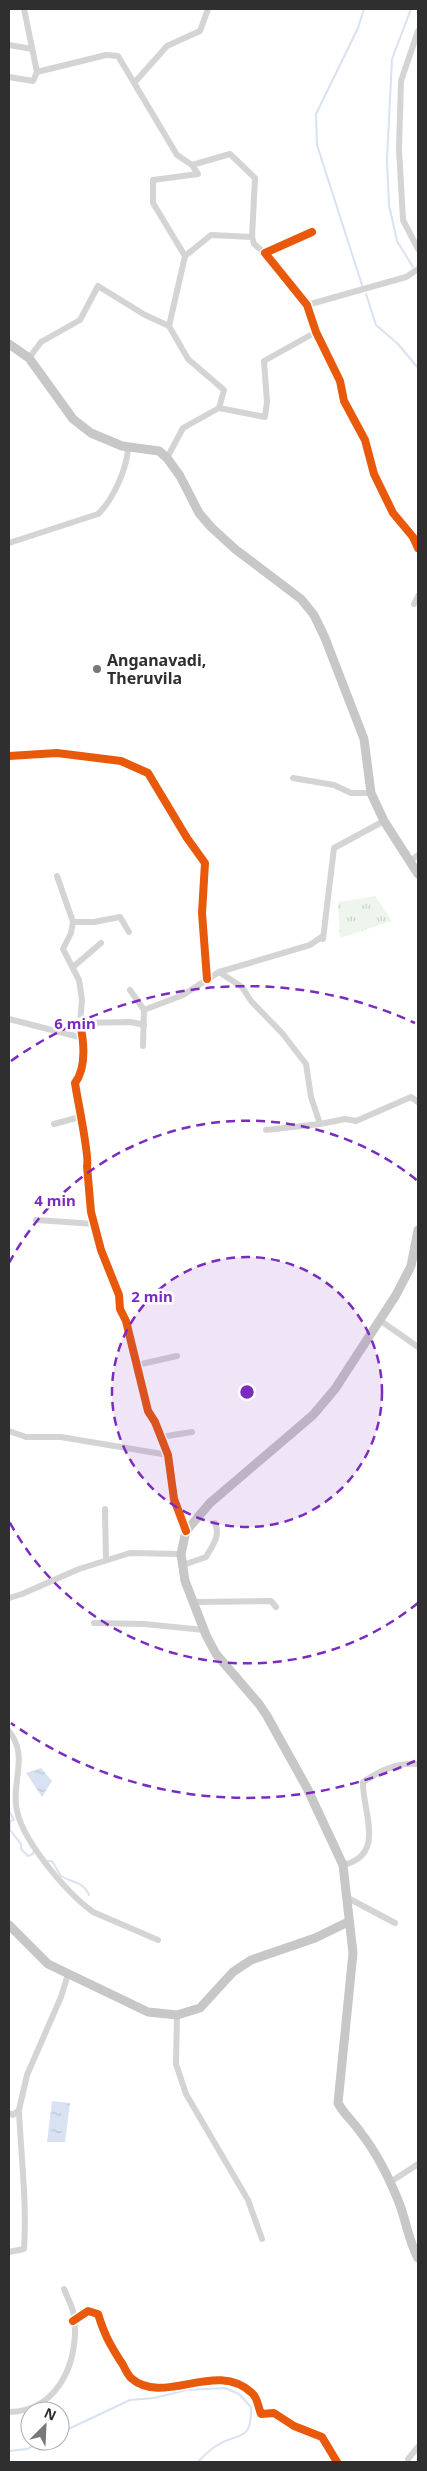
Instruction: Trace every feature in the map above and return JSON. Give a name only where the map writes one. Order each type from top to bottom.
[{"type":"main road","points":[[9,344],[29,358],[73,419],[91,433],[128,446],[159,451],[167,458],[180,476],[199,514],[211,527],[235,549],[301,599],[314,615],[325,638],[364,738],[371,793],[384,822],[418,874]]},
{"type":"main road","points":[[418,1230],[410,1266],[381,1320],[335,1389],[313,1415],[210,1504],[186,1531],[181,1554],[185,1581],[204,1630],[221,1662],[259,1704],[267,1716],[307,1788],[344,1865],[348,1898],[348,1922],[353,1953],[338,2103],[344,2116],[360,2132],[398,2200],[413,2250],[418,2258]]},
{"type":"main road","points":[[9,1925],[38,1957],[68,1974],[148,2012],[177,2015],[200,2008],[233,1972],[251,1960],[315,1938],[348,1922]]},
{"type":"street","points":[[9,77],[33,81],[37,72],[24,9]]},
{"type":"street","points":[[135,82],[167,46],[200,31],[208,9]]},
{"type":"street","points":[[418,30],[401,81],[400,149],[403,220],[418,249]]},
{"type":"street","points":[[9,45],[32,49]]},
{"type":"street","points":[[37,72],[106,54],[118,56],[177,155],[192,165],[198,174],[153,180],[153,203],[185,256]]},
{"type":"street","points":[[192,165],[230,154],[253,176],[252,237],[254,244],[265,253],[308,305],[316,332],[340,381],[344,401],[365,440],[374,474],[394,513],[414,537],[418,548]]},
{"type":"street","points":[[265,253],[312,232]]},
{"type":"street","points":[[169,326],[185,256],[211,235],[252,237]]},
{"type":"street","points":[[308,305],[406,277],[418,269]]},
{"type":"street","points":[[29,358],[41,342],[80,320],[98,286],[145,315],[169,326],[188,359],[224,390],[219,408]]},
{"type":"street","points":[[167,458],[183,428],[219,408],[265,416],[267,402],[264,362],[316,332]]},
{"type":"street","points":[[9,543],[98,514],[115,486],[128,454],[128,446]]},
{"type":"street","points":[[414,604],[418,596]]},
{"type":"street","points":[[9,756],[57,753],[120,761],[148,774],[186,838],[205,862],[202,913],[207,979]]},
{"type":"street","points":[[293,778],[334,785],[351,793],[371,793]]},
{"type":"street","points":[[144,1010],[183,995],[219,972],[310,945],[323,939],[334,848],[384,822]]},
{"type":"street","points":[[409,862],[418,855]]},
{"type":"street","points":[[57,876],[73,922],[71,932],[63,949],[79,980],[82,1000],[80,1023],[83,1038],[80,1077],[75,1083],[80,1117],[90,1159],[88,1166],[91,1212],[101,1250],[119,1295],[120,1309],[126,1321],[148,1411],[168,1455],[174,1499],[186,1531]]},
{"type":"street","points":[[73,922],[94,922],[120,917],[129,932]]},
{"type":"street","points":[[73,966],[101,943]]},
{"type":"street","points":[[219,972],[242,987],[251,1001],[282,1033],[306,1064],[311,1097],[320,1124]]},
{"type":"street","points":[[130,990],[144,1010],[143,1046]]},
{"type":"street","points":[[9,1019],[83,1038]]},
{"type":"street","points":[[80,1023],[131,1022],[144,1025]]},
{"type":"street","points":[[266,1130],[338,1120],[356,1121],[411,1097],[418,1102]]},
{"type":"street","points":[[54,1124],[80,1117]]},
{"type":"street","points":[[36,1220],[95,1224]]},
{"type":"street","points":[[381,1320],[418,1347]]},
{"type":"street","points":[[137,1366],[177,1356]]},
{"type":"street","points":[[9,1431],[26,1437],[61,1437],[168,1455]]},
{"type":"street","points":[[161,1437],[192,1432]]},
{"type":"street","points":[[105,1509],[106,1560]]},
{"type":"street","points":[[183,1565],[206,1557],[216,1539],[218,1530],[214,1523]]},
{"type":"street","points":[[9,1598],[106,1560],[130,1553],[181,1554]]},
{"type":"street","points":[[193,1602],[271,1601],[276,1607]]},
{"type":"street","points":[[94,1623],[144,1624],[204,1630]]},
{"type":"street","points":[[9,1731],[16,1740],[20,1771],[16,1805],[22,1824],[39,1855],[83,1905],[93,1912],[158,1940]]},
{"type":"street","points":[[344,1865],[358,1860],[366,1849],[370,1830],[363,1782],[374,1774],[387,1769],[402,1765],[418,1764]]},
{"type":"street","points":[[348,1898],[395,1923]]},
{"type":"street","points":[[9,2252],[24,2249],[26,2211],[21,2165],[19,2110],[28,2075],[48,2031],[68,1974]]},
{"type":"street","points":[[177,2015],[176,2064],[186,2094],[248,2200],[262,2239]]},
{"type":"street","points":[[9,2113],[13,2115],[19,2110]]},
{"type":"street","points":[[389,2183],[418,2164]]},
{"type":"street","points":[[9,2412],[21,2412],[40,2404],[58,2389],[68,2370],[74,2349],[74,2321],[73,2311],[64,2290]]},
{"type":"street","points":[[74,2321],[88,2311],[98,2314],[110,2349],[131,2378],[148,2386],[165,2388],[208,2380],[235,2383],[252,2392],[261,2414],[274,2412],[294,2426],[322,2437],[336,2462]]},
{"type":"street","points":[[408,2458],[418,2447]]},
{"type":"green space","points":[[375,896],[392,921],[340,938],[338,902]]},
{"type":"water","points":[[41,1768],[52,1781],[42,1797],[26,1773]]},
{"type":"water","points":[[52,2101],[70,2103],[65,2142],[47,2142]]},
{"type":"waterway","points":[[362,285],[317,145],[316,114],[358,28],[364,9]]},
{"type":"waterway","points":[[411,9],[392,59],[387,160],[389,205],[397,241],[413,267]]},
{"type":"waterway","points":[[366,294],[376,325],[398,344],[418,368]]},
{"type":"waterway","points":[[9,1811],[14,1820],[10,1821],[10,1830],[21,1844],[21,1849],[28,1856],[33,1854],[34,1850]]},
{"type":"waterway","points":[[46,1861],[52,1861],[61,1876],[84,1887],[89,1895]]},
{"type":"waterway","points":[[70,2428],[130,2400],[154,2398],[187,2390],[225,2388],[239,2394],[251,2407],[251,2419],[246,2432],[216,2446],[198,2462]]},
{"type":"waterway","points":[[9,2451],[20,2450]]},
{"type":"cycle path","points":[[312,232],[265,253],[307,305],[316,332],[340,381],[344,401],[365,440],[374,474],[393,513],[413,537],[418,548]]},
{"type":"cycle path","points":[[9,756],[57,753],[121,761],[148,773],[187,838],[205,863],[202,913],[207,979]]},
{"type":"cycle path","points":[[80,1023],[84,1054],[79,1077],[75,1083],[87,1151],[91,1212],[101,1250],[119,1295],[120,1309],[126,1321],[148,1411],[155,1422],[168,1455],[174,1499],[186,1531]]},
{"type":"cycle path","points":[[73,2321],[88,2311],[98,2314],[108,2340],[128,2374],[144,2386],[174,2387],[223,2380],[238,2384],[254,2395],[261,2414],[274,2413],[294,2426],[322,2437],[337,2462]]},
{"type":"place","name":"Anganavadi, Theruvila","points":[[97,669]]}]
